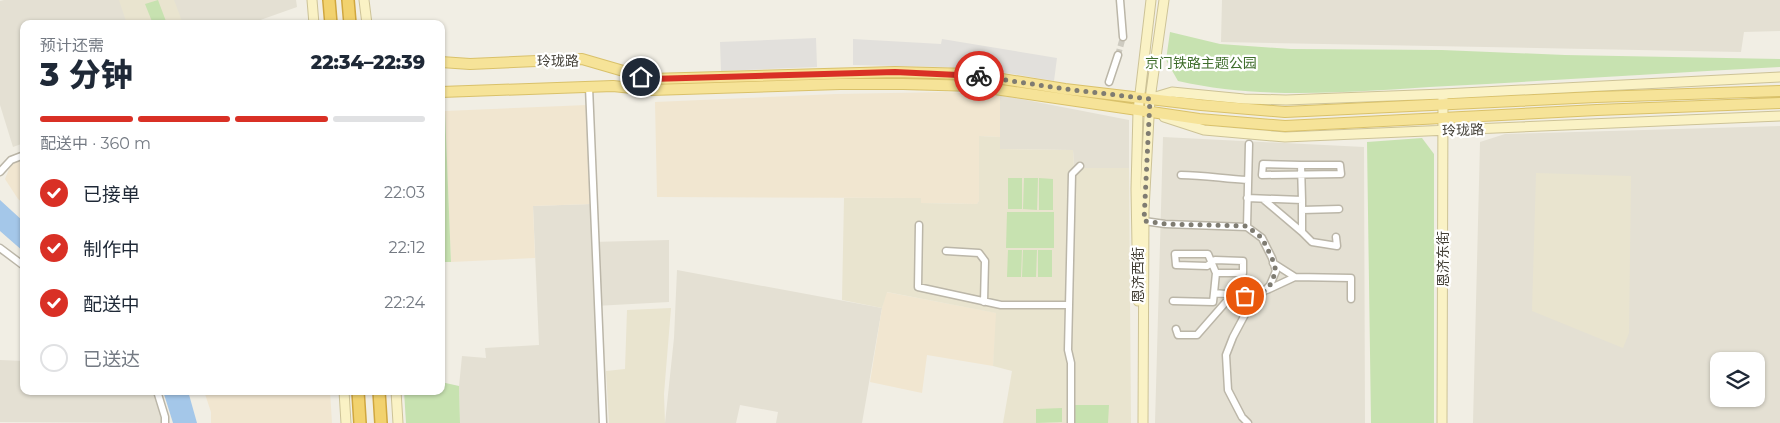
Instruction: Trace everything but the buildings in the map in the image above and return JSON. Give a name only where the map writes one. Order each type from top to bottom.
[{"type":"highway","points":[[329,0],[331,20]]},
{"type":"highway","points":[[348,0],[350,20]]},
{"type":"highway","points":[[358,395],[360,423]]},
{"type":"highway","points":[[379,395],[381,423]]},
{"type":"main road","name":"玲珑路","points":[[445,62],[470,64],[582,59],[651,79],[895,72],[971,74],[1065,89],[1201,105],[1285,112],[1780,90]]},
{"type":"main road","points":[[445,66],[470,64]]},
{"type":"main road","name":"玲珑路","points":[[445,92],[613,86],[651,90],[858,84],[974,86],[1199,119],[1285,126],[1597,110],[1780,103]]},
{"type":"street","points":[[312,0],[314,20]]},
{"type":"street","points":[[364,0],[366,20]]},
{"type":"street","points":[[1120,0],[1123,37]]},
{"type":"street","points":[[1145,98],[1151,0]]},
{"type":"street","points":[[1145,98],[1164,0]]},
{"type":"street","points":[[1109,82],[1118,55]]},
{"type":"street","name":"玲珑路","points":[[1145,98],[1172,92],[1244,99],[1286,100],[1780,77]]},
{"type":"street","points":[[588,87],[603,423]]},
{"type":"street","name":"恩济东街","points":[[1442,423],[1444,94]]},
{"type":"street","name":"恩济西街","points":[[1138,423],[1138,220],[1136,189],[1138,111],[1145,98]]},
{"type":"street","name":"恩济西街","points":[[1143,423],[1144,221],[1150,112],[1145,98]]},
{"type":"street","name":"玲珑路","points":[[1150,112],[1204,130],[1285,137],[1780,116]]},
{"type":"street","points":[[1247,226],[1248,144]]},
{"type":"street","points":[[0,172],[11,160],[20,157]]},
{"type":"street","points":[[1262,164],[1301,165],[1340,164],[1341,174],[1301,173],[1262,175],[1262,164]]},
{"type":"street","points":[[1301,165],[1302,232]]},
{"type":"street","points":[[1071,423],[1071,363],[1068,350],[1072,174],[1080,166]]},
{"type":"street","points":[[1181,175],[1247,180]]},
{"type":"street","points":[[1247,198],[1302,200]]},
{"type":"street","points":[[1263,199],[1312,242],[1337,246],[1336,237]]},
{"type":"street","points":[[1302,210],[1339,209]]},
{"type":"street","points":[[1144,221],[1165,224],[1247,226],[1262,238],[1276,271],[1270,285],[1249,307],[1226,355],[1228,390],[1242,417],[1248,423]]},
{"type":"street","points":[[919,225],[918,287],[1001,305],[1069,305]]},
{"type":"street","points":[[0,248],[20,263]]},
{"type":"street","points":[[946,251],[979,253],[985,261],[984,302]]},
{"type":"street","points":[[1173,301],[1213,302],[1216,273],[1211,263],[1208,254],[1175,254],[1176,265],[1207,266],[1211,263],[1215,260],[1243,261],[1243,272],[1216,273]]},
{"type":"street","points":[[1274,263],[1295,277]]},
{"type":"street","points":[[1264,291],[1295,277],[1351,278],[1351,299]]},
{"type":"street","points":[[1214,293],[1258,298]]},
{"type":"street","points":[[1176,329],[1178,335],[1197,335],[1232,295]]},
{"type":"street","points":[[158,395],[165,423]]},
{"type":"street","points":[[344,395],[346,423]]},
{"type":"street","points":[[396,395],[398,423]]},
{"type":"shaded area","points":[[119,0],[174,0],[182,20],[126,20]]},
{"type":"shaded area","points":[[296,0],[297,7],[260,20],[20,20],[20,144],[13,147],[0,105],[0,1]]},
{"type":"shaded area","points":[[1222,0],[1780,0],[1780,31],[1744,32],[1741,52],[1221,42]]},
{"type":"shaded area","points":[[816,38],[817,67],[721,71],[720,42]]},
{"type":"shaded area","points":[[853,39],[941,44],[942,39],[1057,58],[1054,81],[995,71],[944,67],[853,65]]},
{"type":"shaded area","points":[[947,92],[1000,95],[1000,137],[979,136],[979,201],[977,204],[921,203],[920,198],[657,197],[655,102],[836,94]]},
{"type":"shaded area","points":[[1000,95],[1129,120],[1129,168],[1074,168],[1073,150],[1000,149]]},
{"type":"shaded area","points":[[587,105],[591,204],[533,206],[535,258],[451,262],[445,111]]},
{"type":"shaded area","points":[[1780,126],[1780,423],[1473,423],[1480,142],[1505,134]]},
{"type":"shaded area","points":[[979,136],[1000,137],[1000,149],[1073,150],[1074,168],[1129,168],[1131,423],[1003,423],[1012,371],[993,366],[996,313],[887,292],[882,308],[842,300],[844,198],[921,198],[921,203],[977,204],[979,201]]},
{"type":"shaded area","points":[[1163,137],[1364,147],[1365,423],[1155,423]]},
{"type":"shaded area","points":[[20,161],[20,201],[5,179],[11,164]]},
{"type":"shaded area","points":[[1536,173],[1631,176],[1629,333],[1623,348],[1532,311]]},
{"type":"shaded area","points":[[591,204],[592,242],[669,240],[669,302],[595,306],[600,423],[460,423],[459,386],[462,356],[486,358],[485,348],[539,345],[533,206]]},
{"type":"shaded area","points":[[677,270],[882,308],[862,423],[776,423],[778,412],[740,405],[736,423],[665,423],[674,338]]},
{"type":"shaded area","points":[[886,292],[997,313],[993,366],[927,355],[922,393],[870,382]]},
{"type":"shaded area","points":[[671,308],[664,394],[665,423],[609,423],[606,371],[625,369],[627,310]]},
{"type":"shaded area","points":[[0,360],[20,361],[20,395],[154,395],[163,423],[0,422]]},
{"type":"shaded area","points":[[205,395],[330,395],[332,423],[211,423],[211,412]]},
{"type":"green space","points":[[158,0],[166,20],[151,20],[145,4]]},
{"type":"green space","name":"京门铁路主题公园","points":[[1170,32],[1220,44],[1291,49],[1442,50],[1565,55],[1780,59],[1780,67],[1346,92],[1278,93],[1244,91],[1178,81],[1166,60]]},
{"type":"green space","points":[[445,111],[451,262],[445,262]]},
{"type":"green space","points":[[1422,138],[1434,154],[1434,423],[1371,423],[1367,142]]},
{"type":"green space","points":[[1008,178],[1022,178],[1022,209],[1008,209]]},
{"type":"green space","points":[[1024,178],[1038,178],[1037,210],[1023,209]]},
{"type":"green space","points":[[1039,178],[1053,179],[1053,210],[1039,210]]},
{"type":"green space","points":[[1007,212],[1054,212],[1054,248],[1006,248]]},
{"type":"green space","points":[[1008,250],[1022,250],[1021,277],[1007,277]]},
{"type":"green space","points":[[1023,250],[1037,250],[1036,277],[1022,277]]},
{"type":"green space","points":[[1038,250],[1052,250],[1052,277],[1038,277]]},
{"type":"green space","points":[[445,383],[459,386],[460,423],[406,423],[404,395],[445,395]]},
{"type":"green space","points":[[1074,405],[1109,405],[1108,423],[1074,423]]},
{"type":"green space","points":[[1062,408],[1062,422],[1036,423],[1036,409]]},
{"type":"water","points":[[0,200],[20,218],[20,248],[0,231]]},
{"type":"water","points":[[164,395],[189,395],[197,423],[173,423]]},
{"type":"tunnel","points":[[1118,55],[1123,37]]},
{"type":"way so far","points":[[979,76],[1150,99],[1144,221],[1165,224],[1247,226],[1262,238],[1276,271],[1270,285],[1258,298],[1245,296]]},
{"type":"route","points":[[641,77],[651,79],[895,72],[971,74],[979,76]]}]
